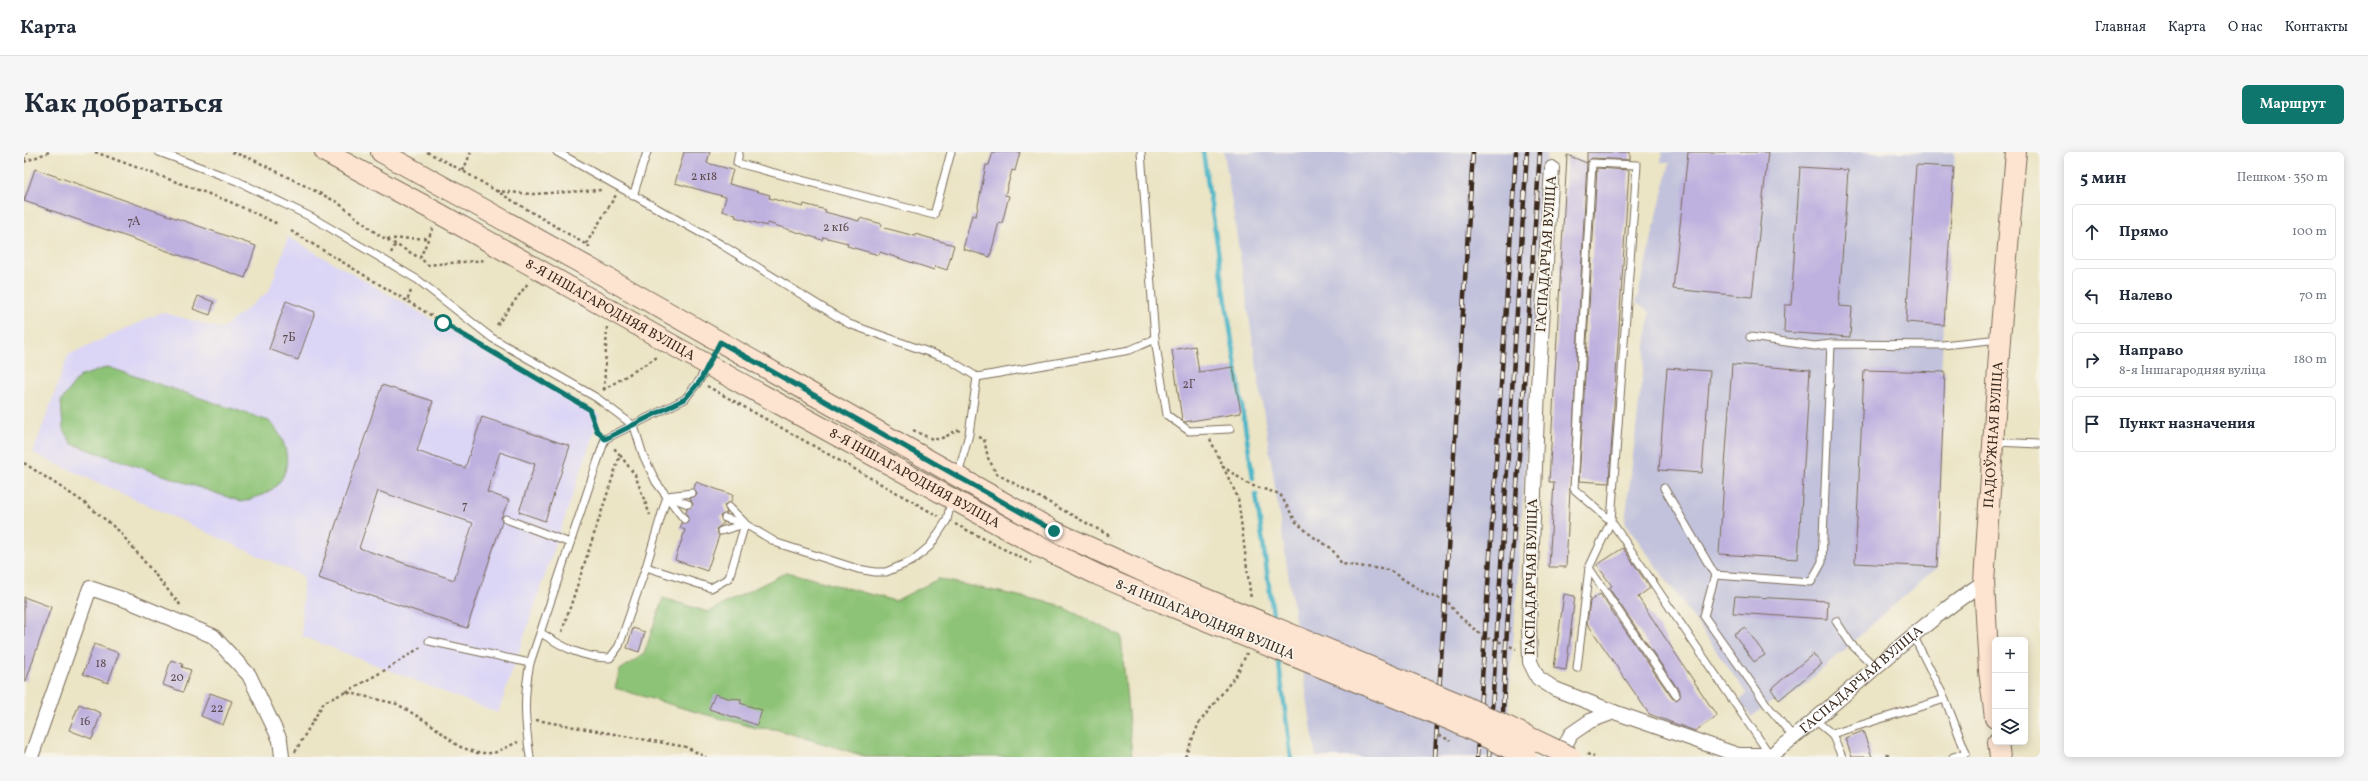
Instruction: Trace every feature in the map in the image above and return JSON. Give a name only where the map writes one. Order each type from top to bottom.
[{"type":"main road","name":"8-Я ІНШАГАРОДНЯЯ ВУЛІЦА","points":[[325,152],[440,214],[708,365],[952,499],[1098,575],[1453,721],[1527,757]]},
{"type":"main road","name":"8-Я ІНШАГАРОДНЯЯ ВУЛІЦА","points":[[381,152],[1054,531],[1170,584],[1460,704],[1571,757]]},
{"type":"main road","name":"ПАДОЎЖНАЯ ВУЛІЦА","points":[[1994,709],[1989,671],[1984,582],[2000,339],[2016,152]]},
{"type":"main road","points":[[708,365],[720,342]]},
{"type":"main road","points":[[952,499],[958,477]]},
{"type":"main road","points":[[1998,745],[2000,757]]},
{"type":"street","name":"ГАСПАДАРЧАЯ ВУЛІЦА","points":[[1552,168],[1538,388],[1529,624],[1530,662],[1538,678],[1555,689],[1614,712],[1738,755],[1770,756],[1794,738],[1875,667],[1953,602],[1984,582]]},
{"type":"street","points":[[31,757],[90,588],[131,602],[213,636],[249,675],[280,740],[282,757]]},
{"type":"street","points":[[1559,757],[1571,734],[1590,721],[1614,712]]},
{"type":"lane","points":[[159,152],[237,180],[313,218],[418,280],[492,338],[597,398],[634,426],[643,455],[656,482],[684,519]]},
{"type":"lane","points":[[557,152],[722,245],[849,324],[948,359],[978,377],[1130,350],[1154,339]]},
{"type":"lane","points":[[633,196],[647,152]]},
{"type":"lane","points":[[739,152],[737,163],[934,215],[951,152]]},
{"type":"lane","points":[[1141,152],[1154,339],[1166,415],[1189,431],[1230,429]]},
{"type":"lane","points":[[1577,668],[1589,568],[1610,521],[1637,165],[1592,163],[1574,489],[1610,521],[1770,756]]},
{"type":"lane","points":[[1750,337],[1815,346],[1831,344],[1942,345],[2000,339]]},
{"type":"lane","points":[[1715,575],[1811,582],[1822,562],[1831,344]]},
{"type":"lane","points":[[530,757],[524,718],[524,689],[530,663],[605,439],[634,426],[685,399],[700,381],[708,365]]},
{"type":"lane","points":[[958,477],[969,434],[978,377]]},
{"type":"lane","points":[[1993,442],[2040,444]]},
{"type":"lane","points":[[1664,488],[1715,575],[1704,616],[1767,705],[1794,738]]},
{"type":"lane","points":[[667,496],[692,493]]},
{"type":"lane","points":[[667,496],[688,504]]},
{"type":"lane","points":[[541,632],[565,649],[598,658],[610,658],[619,646],[646,566],[667,496]]},
{"type":"lane","points":[[729,507],[746,524],[777,543],[858,569],[886,572],[912,561],[930,546],[947,520],[952,499]]},
{"type":"lane","points":[[725,518],[746,524]]},
{"type":"lane","points":[[506,519],[570,543]]},
{"type":"lane","points":[[646,566],[711,588],[729,578],[746,524]]},
{"type":"lane","points":[[721,531],[746,524]]},
{"type":"lane","points":[[1589,568],[1676,695]]},
{"type":"lane","points":[[1836,621],[1851,644],[1875,667]]},
{"type":"lane","points":[[1913,635],[1945,699],[1966,753],[1953,757]]},
{"type":"lane","points":[[429,641],[530,663]]},
{"type":"lane","points":[[1832,734],[1945,699]]},
{"type":"lane","points":[[1815,720],[1832,734],[1842,757]]},
{"type":"path","points":[[24,161],[27,152]]},
{"type":"path","points":[[24,161],[49,152]]},
{"type":"path","points":[[95,152],[228,201],[278,224]]},
{"type":"path","points":[[232,152],[252,159],[337,202],[386,239],[420,258],[428,265],[489,259]]},
{"type":"path","points":[[427,152],[463,171],[586,244],[620,188]]},
{"type":"path","points":[[463,171],[471,152]]},
{"type":"path","points":[[496,191],[533,194],[620,188]]},
{"type":"path","points":[[420,258],[434,226]]},
{"type":"path","points":[[291,231],[589,409],[597,431],[620,455],[635,475],[653,522]]},
{"type":"path","points":[[386,239],[429,238]]},
{"type":"path","points":[[497,325],[529,282]]},
{"type":"path","points":[[407,301],[411,291]]},
{"type":"path","points":[[613,329],[607,326],[604,390],[660,355],[653,351]]},
{"type":"path","points":[[912,430],[933,440],[941,440],[957,430],[984,439],[988,458],[997,474],[1114,538]]},
{"type":"path","points":[[562,632],[620,455]]},
{"type":"path","points":[[24,463],[85,503],[119,531],[185,610]]},
{"type":"path","points":[[1222,466],[1250,485],[1280,494],[1296,522],[1312,536],[1331,548],[1342,564],[1389,570],[1428,595],[1446,600],[1459,616],[1485,638],[1496,640],[1517,649],[1530,662]]},
{"type":"path","points":[[292,757],[324,702],[346,692],[387,669],[429,641]]},
{"type":"path","points":[[346,692],[397,704],[432,725],[458,746],[477,753],[494,753],[514,745],[527,736]]},
{"type":"path","points":[[524,718],[686,747],[706,757]]},
{"type":"path","points":[[1887,753],[1889,757]]},
{"type":"shaded area","points":[[1224,152],[1547,152],[1505,757],[1316,757]]},
{"type":"shaded area","points":[[1662,152],[1955,152],[1941,372],[1945,373],[1937,567],[1781,706],[1773,701],[1751,717],[1739,701],[1747,694],[1625,522],[1650,312],[1636,303],[1670,162],[1661,162]]},
{"type":"shaded area","points":[[288,237],[600,415],[498,713],[302,636],[303,576],[33,453],[68,355],[162,312],[222,329],[269,291]]},
{"type":"green space","points":[[108,367],[269,421],[280,435],[286,452],[287,461],[282,478],[276,486],[268,492],[242,502],[72,444],[63,429],[61,401],[79,377]]},
{"type":"green space","points":[[787,572],[895,601],[938,579],[1056,604],[1121,636],[1132,757],[868,757],[775,729],[756,728],[615,688],[620,670],[644,654],[663,598],[708,612]]},
{"type":"building","points":[[684,152],[710,152],[707,163],[733,170],[729,184],[770,195],[769,198],[803,207],[804,204],[826,210],[825,212],[859,221],[860,218],[882,224],[881,227],[915,236],[915,234],[954,245],[947,270],[935,266],[934,270],[880,252],[879,255],[847,246],[848,243],[823,237],[822,240],[768,223],[767,226],[735,217],[736,215],[722,211],[726,197],[675,183]]},
{"type":"building","points":[[993,152],[1020,152],[1015,171],[1012,170],[1005,195],[1009,196],[1002,223],[999,222],[990,257],[963,249],[972,215],[976,216],[986,165],[989,165]]},
{"type":"building","points":[[1587,152],[1630,152],[1630,160],[1592,158],[1587,162]]},
{"type":"building","points":[[1688,152],[1768,152],[1752,297],[1673,289]]},
{"type":"building","points":[[1567,155],[1587,163],[1566,567],[1549,567],[1554,482],[1549,482]]},
{"type":"building","points":[[1916,165],[1954,167],[1944,325],[1906,322]]},
{"type":"building","points":[[1800,167],[1848,170],[1839,306],[1852,307],[1850,337],[1784,332],[1785,305],[1791,305]]},
{"type":"building","points":[[1597,168],[1629,170],[1609,483],[1579,481]]},
{"type":"building","points":[[35,169],[256,246],[245,278],[24,201]]},
{"type":"building","points":[[198,296],[214,302],[210,315],[193,309]]},
{"type":"building","points":[[286,301],[315,312],[298,360],[269,349]]},
{"type":"building","points":[[1195,346],[1199,372],[1233,367],[1241,413],[1184,422],[1182,420],[1172,350]]},
{"type":"building","points":[[1732,364],[1810,370],[1798,559],[1719,554]]},
{"type":"building","points":[[1667,368],[1710,371],[1702,473],[1659,470]]},
{"type":"building","points":[[1864,370],[1945,372],[1937,567],[1855,563]]},
{"type":"building","points":[[382,385],[433,401],[417,451],[465,468],[482,417],[570,446],[545,521],[519,512],[535,464],[500,452],[487,492],[509,500],[501,518],[502,522],[467,628],[318,578]],"holes":[[[378,491],[473,523],[454,580],[359,548]]]},
{"type":"building","points":[[696,482],[733,495],[731,502],[724,505],[727,513],[720,516],[724,523],[716,529],[719,536],[707,571],[675,560],[685,530],[680,528],[682,523],[688,521],[686,513],[687,509],[693,505],[690,498],[697,495],[694,488]]},
{"type":"building","points":[[1623,548],[1650,588],[1638,597],[1717,716],[1695,731],[1649,714],[1587,623],[1590,601],[1600,594],[1672,698],[1676,700],[1680,697],[1680,692],[1609,588],[1612,586],[1597,565]]},
{"type":"building","points":[[1564,594],[1575,596],[1566,670],[1554,668]]},
{"type":"building","points":[[1735,596],[1828,601],[1827,619],[1733,613]]},
{"type":"building","points":[[24,597],[51,607],[26,681],[24,681]]},
{"type":"building","points":[[1745,627],[1765,655],[1754,662],[1734,634]]},
{"type":"building","points":[[633,628],[645,632],[639,652],[627,648]]},
{"type":"building","points":[[94,644],[119,653],[108,683],[83,674]]},
{"type":"building","points":[[1813,654],[1822,664],[1779,700],[1771,689]]},
{"type":"building","points":[[171,660],[183,664],[182,667],[191,670],[183,692],[163,685]]},
{"type":"building","points":[[210,693],[232,701],[223,725],[201,716]]},
{"type":"building","points":[[715,694],[728,698],[742,699],[740,703],[762,710],[757,725],[709,709]]},
{"type":"building","points":[[79,704],[101,713],[92,739],[69,730]]},
{"type":"building","points":[[1863,731],[1872,757],[1852,757],[1845,738]]},
{"type":"waterway","points":[[1203,152],[1253,478]]},
{"type":"waterway","points":[[1256,494],[1274,621]]},
{"type":"waterway","points":[[1278,656],[1291,757]]},
{"type":"railway","points":[[1435,757],[1473,152]]},
{"type":"railway","points":[[1477,757],[1516,152]]},
{"type":"railway","points":[[1489,757],[1527,152]]},
{"type":"railway","points":[[1501,757],[1506,645],[1540,152]]},
{"type":"route","points":[[443,323],[589,409],[597,431],[605,439],[634,426],[685,399],[700,381],[720,342],[1054,531]]}]
